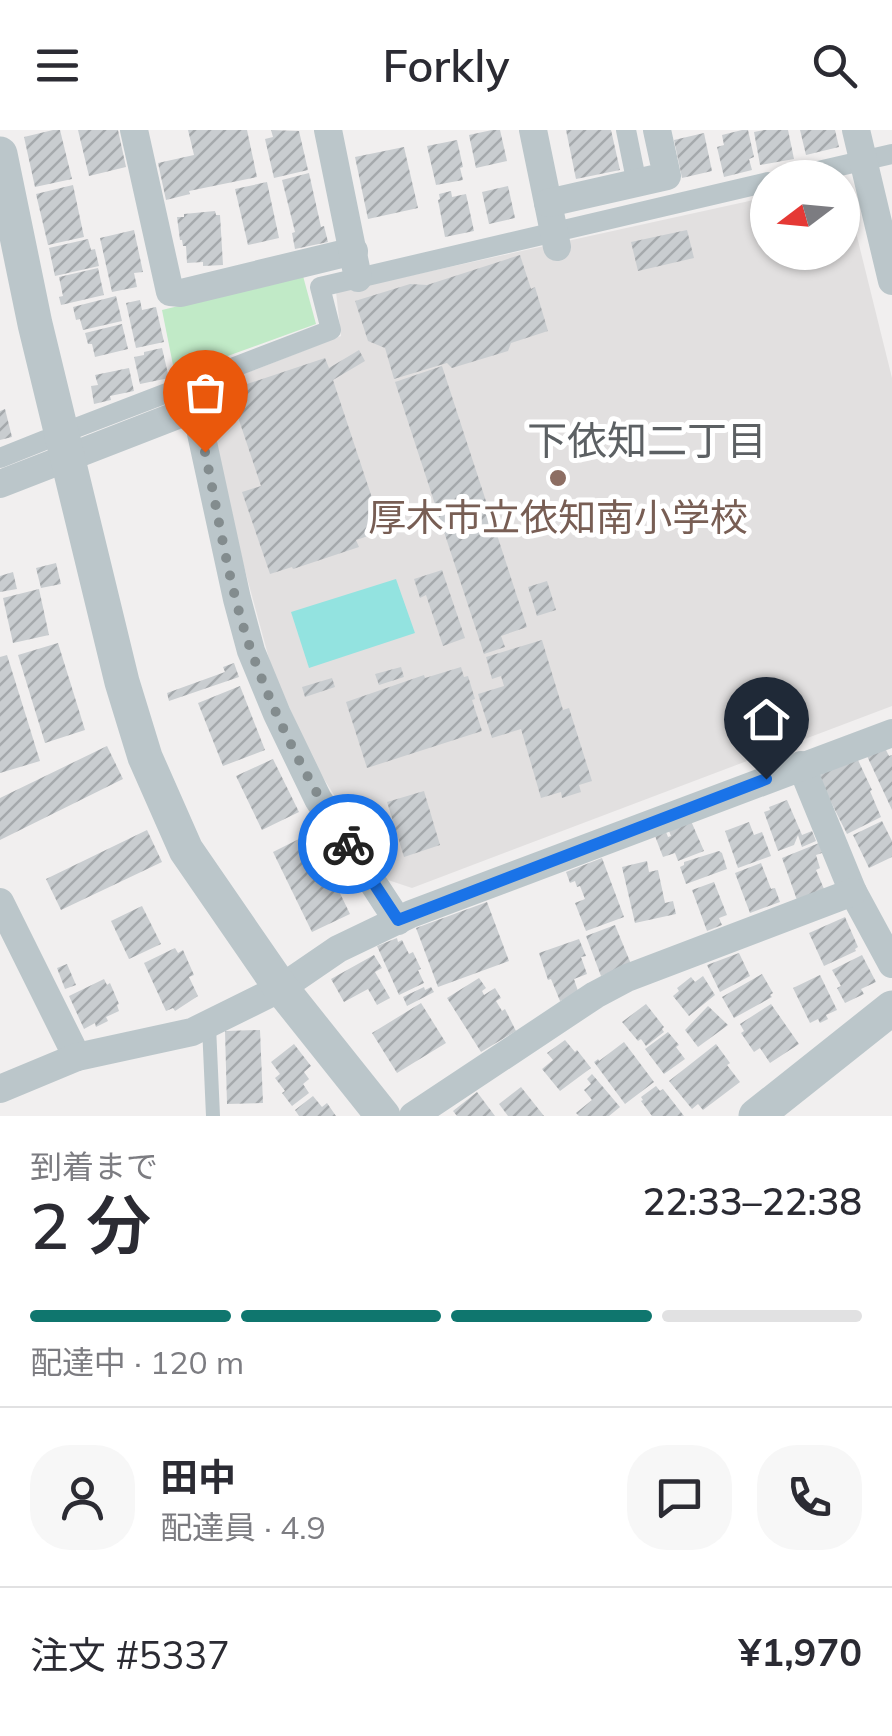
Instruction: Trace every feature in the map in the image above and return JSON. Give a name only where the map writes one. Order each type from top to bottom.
[{"type":"street","points":[[134,130],[170,292],[181,294],[553,227],[750,186]]},
{"type":"street","points":[[328,130],[356,264]]},
{"type":"street","points":[[532,130],[553,227]]},
{"type":"street","points":[[626,130],[637,184]]},
{"type":"street","points":[[553,227],[637,184],[667,176],[657,130]]},
{"type":"street","points":[[856,130],[875,176],[892,281]]},
{"type":"street","points":[[0,154],[62,442],[122,682],[146,757],[186,850],[281,988],[383,1116]]},
{"type":"street","points":[[875,176],[892,154]]},
{"type":"street","points":[[0,484],[62,442],[331,330],[320,287],[356,264]]},
{"type":"street","points":[[0,458],[188,410],[197,415],[251,651],[318,798],[398,920]]},
{"type":"street","points":[[0,1089],[77,1057],[208,1026],[281,988],[338,949],[398,920],[892,733]]},
{"type":"street","points":[[801,765],[853,892],[892,964]]},
{"type":"street","points":[[413,1116],[627,978],[853,892]]},
{"type":"street","points":[[0,902],[77,1057]]},
{"type":"street","points":[[756,1116],[892,1008]]},
{"type":"lane","points":[[208,1026],[213,1116]]},
{"type":"shaded area","name":"厚木市立依知南小学校","points":[[750,201],[750,270],[860,270],[860,249],[892,378],[892,706],[412,888],[388,880],[315,765],[271,666],[243,563],[206,394],[211,387],[341,336],[336,292]]},
{"type":"green space","points":[[303,276],[316,324],[175,375],[162,310]]},
{"type":"water","points":[[396,579],[415,633],[309,668],[291,612]]},
{"type":"building","points":[[60,130],[72,179],[35,187],[24,137]]},
{"type":"building","points":[[78,130],[118,130],[126,167],[89,176]]},
{"type":"building","points":[[188,130],[247,130],[257,177],[189,191],[190,194],[166,200],[158,163],[194,155]]},
{"type":"building","points":[[271,130],[299,131],[308,170],[274,178],[265,139],[273,137]]},
{"type":"building","points":[[500,130],[507,161],[476,168],[469,135]]},
{"type":"building","points":[[566,130],[611,130],[620,170],[576,179]]},
{"type":"building","points":[[748,130],[754,157],[749,159],[750,170],[724,177],[717,147],[724,145],[722,135]]},
{"type":"building","points":[[788,130],[794,159],[759,160],[754,132]]},
{"type":"building","points":[[800,130],[835,130],[839,147],[806,155]]},
{"type":"building","points":[[704,133],[712,171],[682,178],[674,140]]},
{"type":"building","points":[[457,140],[463,180],[436,185],[427,146]]},
{"type":"building","points":[[404,147],[418,208],[368,219],[355,157]]},
{"type":"building","points":[[309,173],[328,242],[295,249],[295,232],[282,180]]},
{"type":"building","points":[[267,182],[279,238],[248,245],[235,189]]},
{"type":"building","points":[[73,185],[84,237],[48,245],[36,194]]},
{"type":"building","points":[[508,186],[515,218],[489,224],[482,192]]},
{"type":"building","points":[[451,191],[452,197],[466,194],[474,231],[445,237],[438,200],[439,194]]},
{"type":"building","points":[[215,211],[220,215],[223,265],[187,263],[177,217]]},
{"type":"building","points":[[134,230],[143,272],[134,273],[137,287],[112,292],[100,238]]},
{"type":"building","points":[[687,230],[694,258],[638,271],[631,242]]},
{"type":"building","points":[[88,239],[99,266],[55,276],[49,248]]},
{"type":"building","points":[[520,255],[531,289],[535,287],[548,331],[511,343],[508,351],[452,368],[447,363],[394,379],[385,348],[368,341],[355,301],[410,284],[427,285]]},
{"type":"building","points":[[98,268],[104,295],[61,305],[59,277]]},
{"type":"building","points":[[116,296],[122,321],[83,330],[73,307]]},
{"type":"building","points":[[140,300],[142,310],[156,307],[164,342],[136,348],[126,303]]},
{"type":"building","points":[[122,324],[128,349],[95,357],[85,333]]},
{"type":"building","points":[[162,348],[169,378],[140,384],[134,357]]},
{"type":"building","points":[[359,350],[365,361],[333,380],[383,531],[356,540],[359,547],[270,574],[242,492],[261,486],[229,390],[325,358],[329,368]]},
{"type":"building","points":[[442,366],[527,627],[501,636],[505,647],[484,654],[395,382]]},
{"type":"building","points":[[129,368],[134,391],[94,404],[91,386],[98,385],[95,375]]},
{"type":"building","points":[[5,409],[12,437],[0,440],[0,411]]},
{"type":"building","points":[[56,563],[61,584],[41,588],[36,568]]},
{"type":"building","points":[[442,570],[465,638],[443,646],[426,595],[420,598],[414,579]]},
{"type":"building","points":[[13,572],[17,589],[0,592],[0,576]]},
{"type":"building","points":[[547,581],[556,610],[537,616],[528,587]]},
{"type":"building","points":[[39,589],[49,635],[13,643],[3,598]]},
{"type":"building","points":[[542,640],[563,710],[569,708],[592,781],[579,785],[581,792],[562,798],[561,792],[541,798],[521,729],[492,738],[478,694],[504,686],[501,676],[492,679],[486,657]]},
{"type":"building","points":[[58,643],[85,730],[45,743],[18,655]]},
{"type":"building","points":[[7,655],[40,761],[0,773],[0,657]]},
{"type":"building","points":[[234,663],[239,677],[169,701],[167,693],[225,672],[223,667]]},
{"type":"building","points":[[401,667],[404,677],[379,685],[375,674]]},
{"type":"building","points":[[461,667],[464,677],[468,676],[482,731],[367,768],[346,702],[424,675],[425,678]]},
{"type":"building","points":[[332,678],[335,687],[305,697],[302,687]]},
{"type":"building","points":[[240,686],[265,750],[223,766],[198,703]]},
{"type":"building","points":[[107,746],[123,779],[0,840],[0,798]]},
{"type":"building","points":[[885,748],[892,755],[892,810],[867,756]]},
{"type":"building","points":[[273,759],[299,812],[262,830],[236,776]]},
{"type":"building","points":[[852,759],[858,760],[881,817],[847,834],[818,776]]},
{"type":"building","points":[[424,791],[440,845],[404,857],[387,802]]},
{"type":"building","points":[[787,800],[802,835],[812,831],[816,841],[802,847],[798,835],[794,845],[778,851],[764,812]]},
{"type":"building","points":[[691,821],[704,851],[678,861],[675,853],[663,857],[655,836],[666,832],[671,836],[669,831]]},
{"type":"building","points":[[882,821],[892,841],[892,857],[869,868],[853,835]]},
{"type":"building","points":[[749,822],[754,835],[762,832],[771,856],[738,868],[725,831]]},
{"type":"building","points":[[147,830],[162,862],[61,910],[46,879]]},
{"type":"building","points":[[311,833],[350,914],[312,932],[273,852]]},
{"type":"building","points":[[819,843],[822,853],[816,855],[820,868],[816,870],[824,889],[797,900],[782,858]]},
{"type":"building","points":[[719,851],[727,869],[686,884],[680,867],[684,862]]},
{"type":"building","points":[[602,858],[624,917],[586,931],[575,903],[585,899],[580,886],[575,881],[570,883],[566,872]]},
{"type":"building","points":[[647,861],[649,872],[658,870],[665,903],[673,901],[676,914],[635,923],[622,867]]},
{"type":"building","points":[[761,863],[780,902],[750,913],[735,873]]},
{"type":"building","points":[[714,882],[727,915],[719,918],[722,925],[707,931],[692,890]]},
{"type":"building","points":[[487,902],[509,961],[438,987],[416,928]]},
{"type":"building","points":[[142,906],[161,944],[129,959],[111,921]]},
{"type":"building","points":[[845,917],[858,947],[824,966],[809,933]]},
{"type":"building","points":[[615,925],[631,964],[601,976],[586,936]]},
{"type":"building","points":[[397,938],[409,954],[413,952],[424,983],[399,995],[377,946]]},
{"type":"building","points":[[579,939],[586,956],[581,957],[587,974],[574,979],[579,994],[560,1001],[539,953]]},
{"type":"building","points":[[175,948],[178,953],[183,950],[198,996],[175,1011],[166,1011],[144,963]]},
{"type":"building","points":[[739,953],[750,976],[720,992],[707,965]]},
{"type":"building","points":[[374,955],[382,968],[375,972],[390,998],[377,1005],[368,989],[344,1002],[331,979]]},
{"type":"building","points":[[862,955],[876,982],[861,989],[864,994],[845,1003],[832,970]]},
{"type":"building","points":[[67,964],[76,985],[65,989],[57,968]]},
{"type":"building","points":[[762,974],[772,997],[734,1018],[722,997]]},
{"type":"building","points":[[820,975],[837,1010],[820,1023],[818,1019],[810,1023],[793,988]]},
{"type":"building","points":[[703,976],[715,995],[689,1016],[673,996],[691,977],[695,982]]},
{"type":"building","points":[[479,978],[486,988],[482,991],[484,995],[495,988],[501,998],[496,1001],[502,1011],[505,1009],[516,1031],[481,1052],[447,998]]},
{"type":"building","points":[[104,979],[107,985],[110,983],[119,1011],[106,1017],[108,1021],[84,1029],[69,996]]},
{"type":"building","points":[[431,987],[434,992],[407,1006],[403,997]]},
{"type":"building","points":[[421,1003],[446,1043],[397,1073],[372,1033]]},
{"type":"building","points":[[646,1004],[664,1032],[646,1046],[622,1022]]},
{"type":"building","points":[[771,1004],[799,1044],[770,1063],[760,1048],[754,1052],[741,1033],[744,1031],[740,1024]]},
{"type":"building","points":[[708,1006],[728,1025],[698,1047],[685,1030]]},
{"type":"building","points":[[260,1030],[263,1103],[227,1104],[225,1031]]},
{"type":"building","points":[[668,1032],[685,1059],[664,1074],[645,1049]]},
{"type":"building","points":[[565,1040],[591,1068],[560,1091],[542,1069],[553,1060],[547,1053]]},
{"type":"building","points":[[624,1042],[654,1082],[625,1104],[594,1062]]},
{"type":"building","points":[[294,1044],[311,1066],[304,1072],[309,1079],[303,1084],[309,1093],[292,1106],[282,1093],[285,1091],[275,1078],[280,1074],[271,1062]]},
{"type":"building","points":[[716,1044],[740,1082],[703,1110],[698,1104],[692,1109],[669,1081]]},
{"type":"building","points":[[592,1074],[620,1107],[609,1116],[576,1113],[592,1100],[584,1090],[591,1084],[587,1079]]},
{"type":"building","points":[[656,1086],[660,1091],[663,1089],[684,1116],[652,1116],[641,1097]]},
{"type":"building","points":[[521,1087],[544,1116],[508,1116],[499,1104]]},
{"type":"building","points":[[477,1092],[495,1116],[457,1116],[453,1111]]},
{"type":"building","points":[[313,1096],[322,1107],[327,1103],[336,1116],[299,1116],[295,1110]]},
{"type":"way so far","points":[[205,452],[251,651],[318,798],[348,844]]},
{"type":"place","name":"厚木市立依知南小学校","points":[[558,478]]},
{"type":"district","name":"下依知二丁目","points":[[647,440]]},
{"type":"route","points":[[348,844],[398,920],[766,779]]}]
